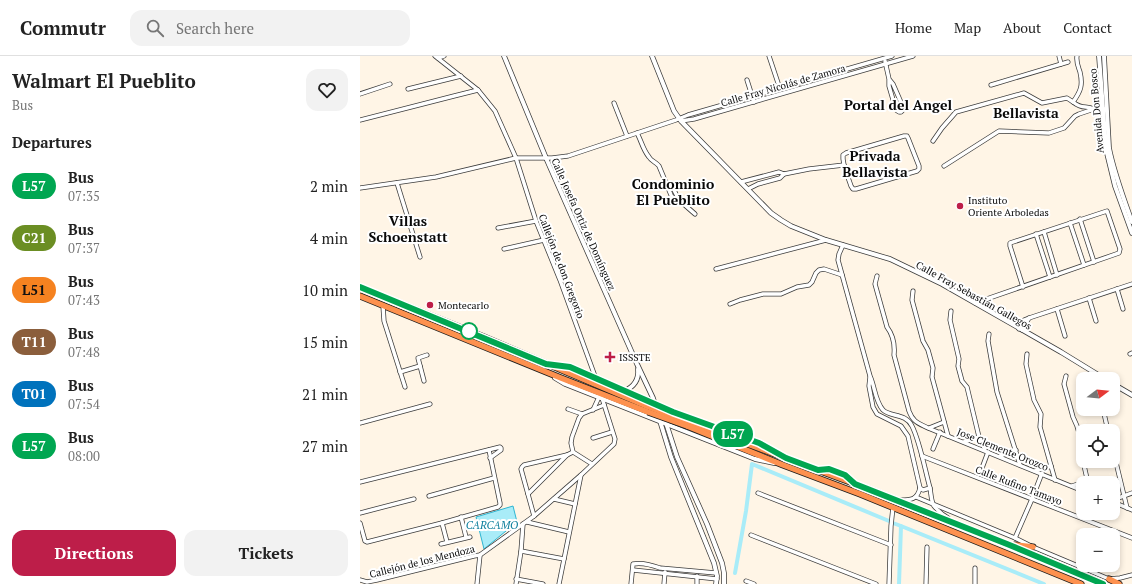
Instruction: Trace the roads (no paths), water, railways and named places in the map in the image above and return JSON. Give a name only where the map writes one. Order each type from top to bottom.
[{"type":"highway","points":[[360,287],[649,407],[898,500],[1103,584]]},
{"type":"highway","points":[[360,296],[561,378],[893,507],[1081,584]]},
{"type":"highway","points":[[1007,544],[1033,547]]},
{"type":"highway","points":[[1109,579],[1119,584]]},
{"type":"street","points":[[436,57],[444,56]]},
{"type":"street","name":"Calle Josefa Ortiz de Domínguez","points":[[504,56],[546,158],[653,398],[671,457],[712,559],[716,573],[716,582]]},
{"type":"street","name":"Calle Fray Sebastián Gallegos","points":[[652,56],[679,120],[771,212],[781,220],[791,226],[826,240],[890,259],[942,284],[1093,372]]},
{"type":"street","points":[[769,56],[782,94]]},
{"type":"street","name":"Calle Fray Nicolás de Zamora","points":[[679,120],[688,115],[892,56]]},
{"type":"street","name":"Calle Fray Nicolás de Zamora","points":[[679,120],[694,119],[905,57],[913,56]]},
{"type":"street","points":[[1059,56],[1061,64]]},
{"type":"street","points":[[1073,102],[1081,87],[1077,56]]},
{"type":"street","name":"Avenida Don Bosco","points":[[1099,56],[1105,109]]},
{"type":"street","name":"Avenida Don Bosco","points":[[1104,56],[1106,149],[1117,186],[1132,222]]},
{"type":"street","name":"Callejón de don Gregorio","points":[[436,57],[478,90],[494,111],[516,158],[536,221],[560,280],[596,379]]},
{"type":"street","points":[[884,58],[889,79],[889,86],[896,110],[901,112],[903,107],[893,84],[889,79]]},
{"type":"street","points":[[991,85],[1068,62]]},
{"type":"street","points":[[408,90],[461,76]]},
{"type":"street","points":[[747,80],[754,102]]},
{"type":"street","points":[[360,94],[390,84]]},
{"type":"street","points":[[360,120],[478,90]]},
{"type":"street","points":[[933,141],[955,112],[1024,93],[1042,103],[1066,98],[1080,107],[1091,108],[1094,110]]},
{"type":"street","points":[[614,103],[628,136]]},
{"type":"street","points":[[944,166],[999,131],[1047,133],[1064,128],[1077,115],[1094,110],[1105,109]]},
{"type":"street","points":[[360,188],[443,176],[516,158],[568,156],[679,120]]},
{"type":"street","points":[[637,133],[650,159],[656,162],[659,166],[671,195],[675,200],[680,200],[695,214]]},
{"type":"street","points":[[907,136],[919,169],[917,171],[856,189],[851,186],[844,165],[843,155],[846,153],[907,136]]},
{"type":"street","points":[[741,182],[778,172],[784,174],[809,169],[844,165]]},
{"type":"street","points":[[748,189],[758,184],[780,178],[784,174]]},
{"type":"street","points":[[397,183],[420,257]]},
{"type":"street","name":"Avenida Don Bosco","points":[[1120,194],[1132,233]]},
{"type":"street","points":[[975,303],[1119,253],[1120,252],[1107,211],[1010,243],[1023,286]]},
{"type":"street","points":[[1080,219],[1094,262]]},
{"type":"street","points":[[498,228],[536,221]]},
{"type":"street","points":[[1070,223],[1084,265]]},
{"type":"street","points":[[1044,232],[1057,275]]},
{"type":"street","points":[[1036,234],[1050,277]]},
{"type":"street","points":[[504,249],[544,240]]},
{"type":"street","points":[[716,269],[826,240]]},
{"type":"street","points":[[843,245],[838,260],[878,402],[884,412],[904,418],[911,424],[922,456],[933,504],[952,522]]},
{"type":"street","points":[[730,304],[763,294],[781,294],[797,287],[809,284],[812,282],[819,270],[824,269],[842,275]]},
{"type":"street","name":"Jose Clemente Orozco","points":[[877,276],[875,284],[887,327],[895,347],[894,355],[912,418],[928,428],[1076,488]]},
{"type":"street","points":[[1020,329],[1029,318],[1132,284]]},
{"type":"street","points":[[1117,289],[1122,309]]},
{"type":"street","points":[[913,291],[912,300],[923,341],[932,362],[932,377],[948,436]]},
{"type":"street","points":[[1089,298],[1096,321]]},
{"type":"street","points":[[383,306],[384,321],[405,387]]},
{"type":"street","points":[[1057,309],[1065,336]]},
{"type":"street","points":[[951,311],[950,320],[960,359],[958,366],[962,381],[967,387],[979,436],[986,451],[982,468]]},
{"type":"street","points":[[989,334],[988,341],[996,386],[1020,465]]},
{"type":"street","points":[[1027,354],[1026,364],[1034,400],[1041,414],[1040,427],[1055,480]]},
{"type":"street","points":[[424,381],[418,358],[427,355]]},
{"type":"street","points":[[546,364],[570,367],[673,412],[759,443],[786,458]]},
{"type":"street","points":[[400,372],[420,366]]},
{"type":"street","points":[[624,391],[632,387],[636,382],[639,374],[638,367]]},
{"type":"street","points":[[542,370],[565,384],[660,422],[755,459],[783,465]]},
{"type":"street","points":[[870,376],[869,386],[876,414],[901,426],[908,436],[920,488],[916,497],[908,500],[898,500]]},
{"type":"street","points":[[1066,376],[1064,384],[1076,424]]},
{"type":"street","points":[[1120,388],[1132,395]]},
{"type":"street","points":[[593,438],[612,432],[604,405],[600,398]]},
{"type":"street","points":[[593,410],[600,398]]},
{"type":"street","name":"Calle Josefa Ortiz de Domínguez","points":[[653,398],[660,406],[677,457],[707,524],[722,563],[724,584]]},
{"type":"street","points":[[360,423],[430,404]]},
{"type":"street","points":[[592,464],[573,452],[571,444],[572,437],[582,414],[604,405]]},
{"type":"street","points":[[568,409],[582,414]]},
{"type":"street","points":[[673,412],[676,420],[674,427]]},
{"type":"street","points":[[684,431],[681,421],[686,417]]},
{"type":"street","points":[[928,428],[944,422]]},
{"type":"street","name":"Callejón de los Mendoza","points":[[360,580],[366,582],[377,580],[474,556],[480,556],[534,516],[614,444],[615,439],[612,432]]},
{"type":"street","points":[[934,449],[940,432]]},
{"type":"street","points":[[964,442],[979,436]]},
{"type":"street","points":[[360,482],[500,447],[501,448],[501,450],[490,458]]},
{"type":"street","points":[[360,523],[367,542],[500,505],[489,450]]},
{"type":"street","points":[[1000,456],[1016,450]]},
{"type":"street","points":[[534,516],[521,469],[522,467],[524,465],[573,452]]},
{"type":"street","points":[[528,494],[568,454]]},
{"type":"street","name":"Calle Rufino Tamayo","points":[[922,456],[1132,538]]},
{"type":"street","points":[[671,457],[677,457]]},
{"type":"street","points":[[1035,471],[1051,466]]},
{"type":"street","points":[[1117,468],[1127,508]]},
{"type":"street","points":[[1015,538],[1042,473]]},
{"type":"street","points":[[559,584],[580,475]]},
{"type":"street","points":[[429,496],[494,478]]},
{"type":"street","points":[[1072,486],[1076,485]]},
{"type":"street","points":[[920,488],[923,490],[930,488]]},
{"type":"street","points":[[758,493],[891,545]]},
{"type":"street","points":[[1120,498],[1132,493]]},
{"type":"street","points":[[916,497],[1109,579],[1132,575]]},
{"type":"street","points":[[360,513],[414,499]]},
{"type":"street","points":[[554,499],[575,504]]},
{"type":"street","points":[[1120,504],[1132,510]]},
{"type":"street","points":[[889,584],[893,507]]},
{"type":"street","points":[[441,544],[468,537],[461,517]]},
{"type":"street","points":[[442,522],[447,542]]},
{"type":"street","points":[[516,584],[525,523],[570,532]]},
{"type":"street","points":[[751,535],[876,584]]},
{"type":"street","points":[[926,584],[927,547]]},
{"type":"street","points":[[521,550],[564,559]]},
{"type":"street","points":[[477,584],[480,556]]},
{"type":"street","points":[[631,584],[633,564],[636,563],[666,569],[716,573]]},
{"type":"street","points":[[975,568],[975,584]]},
{"type":"street","points":[[664,584],[666,569]]},
{"type":"street","points":[[633,570],[697,577],[716,582]]},
{"type":"street","points":[[696,584],[698,571]]},
{"type":"street","points":[[516,579],[543,584]]},
{"type":"street","points":[[746,581],[754,584]]},
{"type":"water","name":"CARCAMO","points":[[513,506],[517,522],[484,549],[476,517]]},
{"type":"waterway","points":[[735,573],[746,511],[752,464],[889,521]]},
{"type":"waterway","points":[[893,523],[901,526]]},
{"type":"waterway","points":[[899,584],[901,526],[1044,584]]},
{"type":"place","name":"Instituto Oriente Arboledas","points":[[960,206]]},
{"type":"place","name":"Montecarlo","points":[[430,305]]},
{"type":"place","name":"ISSSTE","points":[[610,357]]},
{"type":"district","name":"Portal del Angel","points":[[898,105]]},
{"type":"district","name":"Bellavista","points":[[1026,113]]},
{"type":"district","name":"Privada Bellavista","points":[[875,164]]},
{"type":"district","name":"Condominio El Pueblito","points":[[673,192]]},
{"type":"district","name":"Villas Schoenstatt","points":[[408,230]]}]
